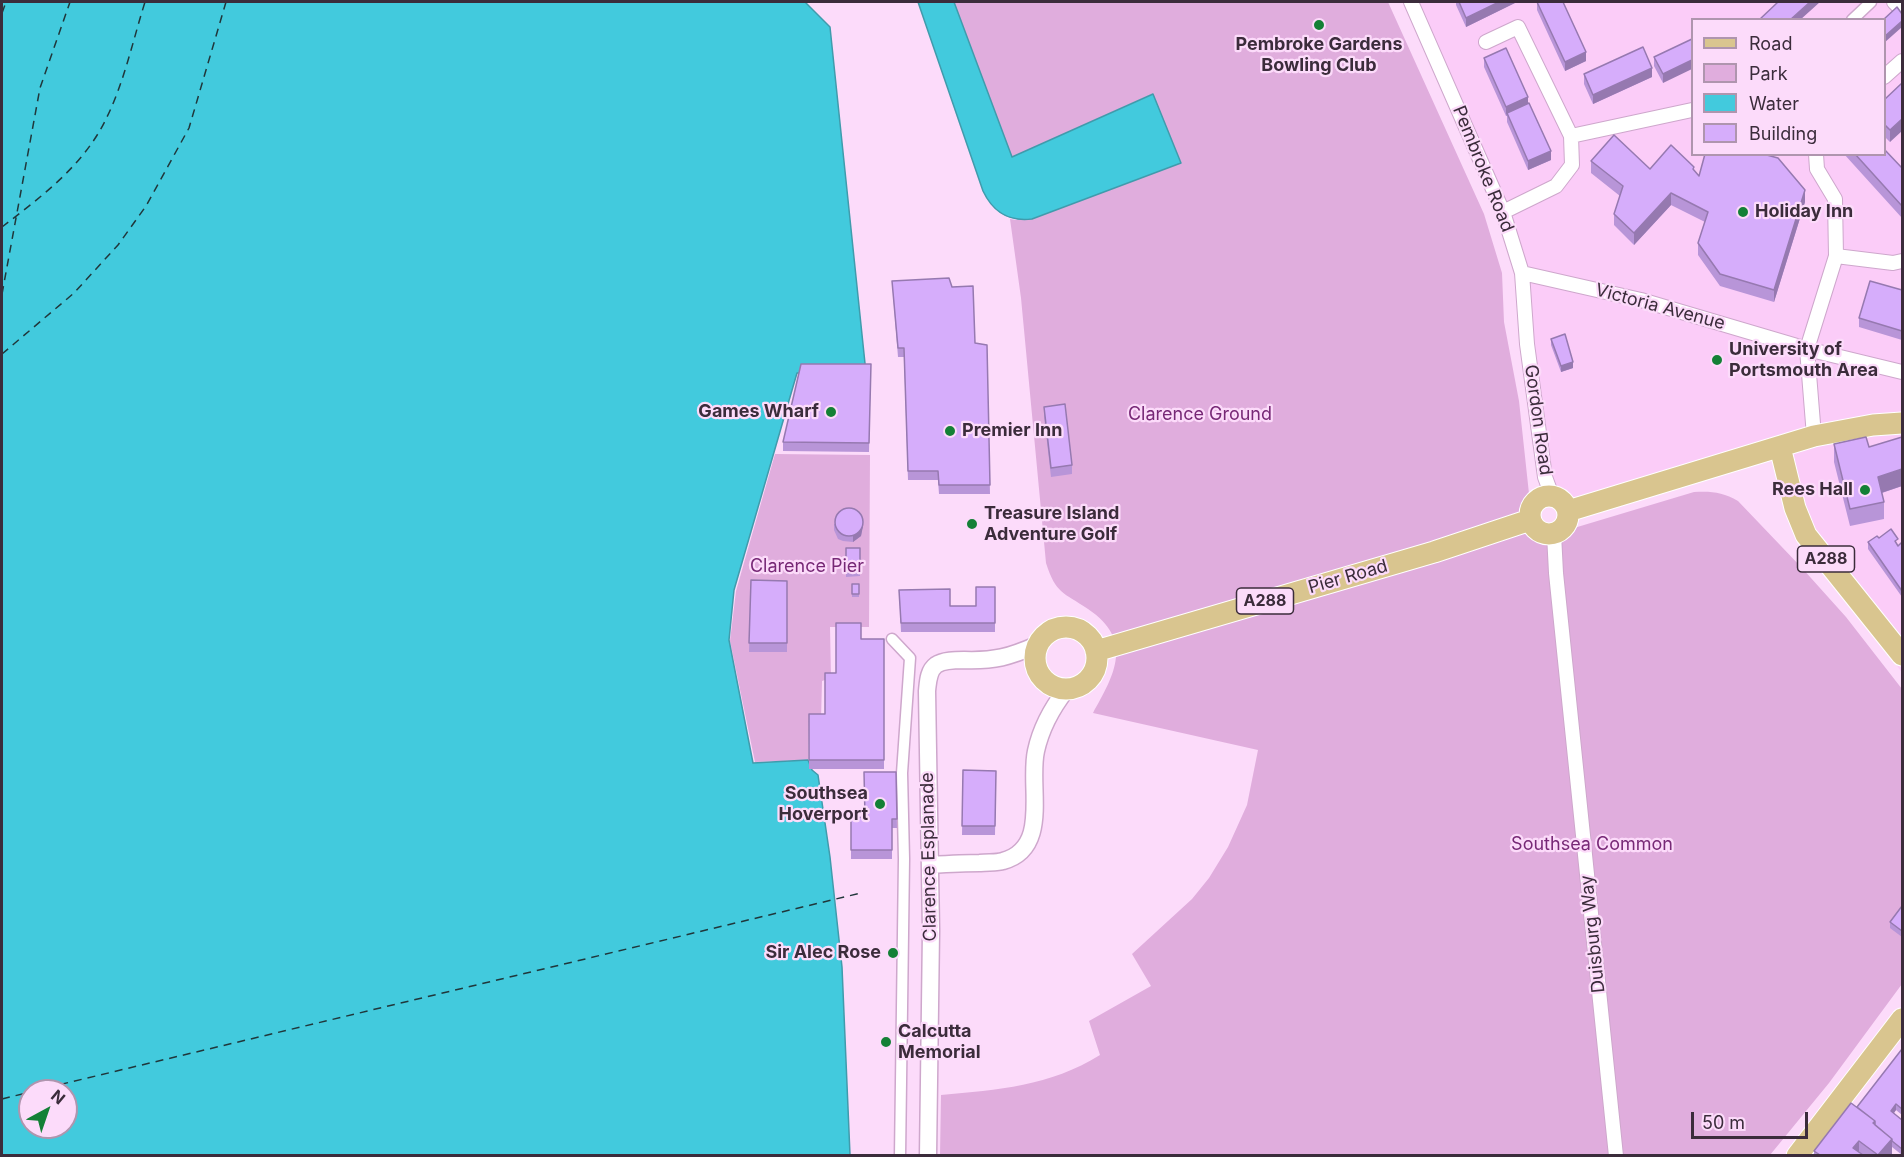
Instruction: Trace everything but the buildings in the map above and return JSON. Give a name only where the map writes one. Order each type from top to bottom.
[{"type":"main road","points":[[1568,511],[1814,436],[1873,424],[1902,423]]},
{"type":"main road","name":"A288","points":[[1780,447],[1795,508],[1806,535],[1902,655]]},
{"type":"main road","points":[[1545,496],[1552,496],[1559,499],[1568,511],[1565,525],[1554,534],[1539,532],[1533,527],[1530,512],[1533,505],[1545,496]]},
{"type":"main road","name":"Pier Road","points":[[1096,651],[1434,552],[1530,520]]},
{"type":"main road","points":[[1069,627],[1078,629],[1093,642],[1096,651],[1095,670],[1084,684],[1066,690],[1056,688],[1046,683],[1035,666],[1034,655],[1037,645],[1050,631],[1069,627]]},
{"type":"main road","points":[[1797,1155],[1902,1019]]},
{"type":"street","name":"Pembroke Road","points":[[1411,2],[1503,212],[1522,273],[1527,344]]},
{"type":"street","points":[[1854,18],[1871,2]]},
{"type":"street","points":[[1894,2],[1902,10]]},
{"type":"street","points":[[1486,42],[1518,27],[1571,136],[1572,165],[1556,186],[1503,212]]},
{"type":"street","points":[[1886,75],[1902,61]]},
{"type":"street","points":[[1571,136],[1691,110]]},
{"type":"street","points":[[1814,436],[1808,349],[1836,256],[1835,199],[1817,169],[1816,156]]},
{"type":"street","points":[[1836,256],[1893,263],[1902,261]]},
{"type":"street","name":"Victoria Avenue","points":[[1522,273],[1641,300],[1808,349],[1902,372]]},
{"type":"street","name":"Gordon Road","points":[[1527,344],[1545,477],[1552,496]]},
{"type":"street","name":"Duisburg Way","points":[[1554,534],[1556,573],[1616,1155]]},
{"type":"street","points":[[892,639],[910,658],[902,773],[904,859],[900,1155]]},
{"type":"street","name":"Clarence Esplanade","points":[[928,1155],[931,931],[927,691],[929,675],[936,664],[951,660],[984,661],[1008,658],[1037,645]]},
{"type":"street","points":[[930,865],[1003,862],[1018,854],[1029,842],[1034,827],[1036,753],[1046,722],[1066,690]]},
{"type":"shaded area","name":"University of Portsmouth Area","points":[[1411,2],[1902,2],[1902,673],[1819,550],[1780,448],[1596,503],[1545,497],[1522,273]]},
{"type":"green space","name":"Southsea Common","points":[[954,2],[1388,2],[1484,214],[1502,273],[1504,322],[1519,401],[1534,540],[1694,492],[1711,492],[1727,496],[1738,501],[1802,568],[1846,617],[1902,689],[1902,984],[1829,1083],[1770,1155],[940,1156],[941,1095],[983,1091],[1043,1080],[1062,1074],[1100,1055],[1089,1021],[1151,986],[1132,954],[1192,899],[1209,878],[1228,847],[1247,805],[1258,750],[1093,713],[1113,671],[1116,645],[1102,621],[1057,587],[1046,563],[1021,298],[1010,219],[1016,220],[1181,162],[1152,94],[1012,157]]},
{"type":"green space","name":"Clarence Pier","points":[[775,454],[870,455],[869,627],[830,627],[831,678],[822,681],[821,720],[809,721],[808,760],[755,762],[730,641],[736,591]]},
{"type":"water","points":[[2,2],[805,2],[830,27],[866,373],[797,373],[734,590],[729,640],[753,763],[808,760],[812,770],[818,775],[842,967],[850,1155],[2,1156]]},
{"type":"water","points":[[918,2],[954,2],[1012,157],[1153,94],[1181,163],[1032,219],[1016,219],[1002,214],[992,205],[983,191]]},
{"type":"ferry route","points":[[2,13],[6,2]]},
{"type":"ferry route","points":[[2,294],[40,88],[70,2]]},
{"type":"ferry route","points":[[2,227],[60,179],[97,136],[118,91],[145,2]]},
{"type":"ferry route","points":[[2,354],[74,293],[118,245],[146,206],[189,128],[226,2]]},
{"type":"ferry route","points":[[78,1080],[861,893]]},
{"type":"ferry route","points":[[2,1099],[18,1095]]},
{"type":"place","name":"Pembroke Gardens Bowling Club","points":[[1319,25]]},
{"type":"place","name":"Holiday Inn","points":[[1743,212]]},
{"type":"place","name":"University of Portsmouth Area","points":[[1717,360]]},
{"type":"place","name":"Games Wharf","points":[[831,412]]},
{"type":"place","name":"Premier Inn","points":[[950,431]]},
{"type":"place","name":"Rees Hall","points":[[1865,490]]},
{"type":"place","name":"Treasure Island Adventure Golf","points":[[972,524]]},
{"type":"place","name":"Southsea Hoverport","points":[[880,804]]},
{"type":"place","name":"Sir Alec Rose","points":[[893,953]]},
{"type":"place","name":"Calcutta Memorial","points":[[886,1042]]},
{"type":"park label","name":"Clarence Ground","points":[[1200,415]]}]
